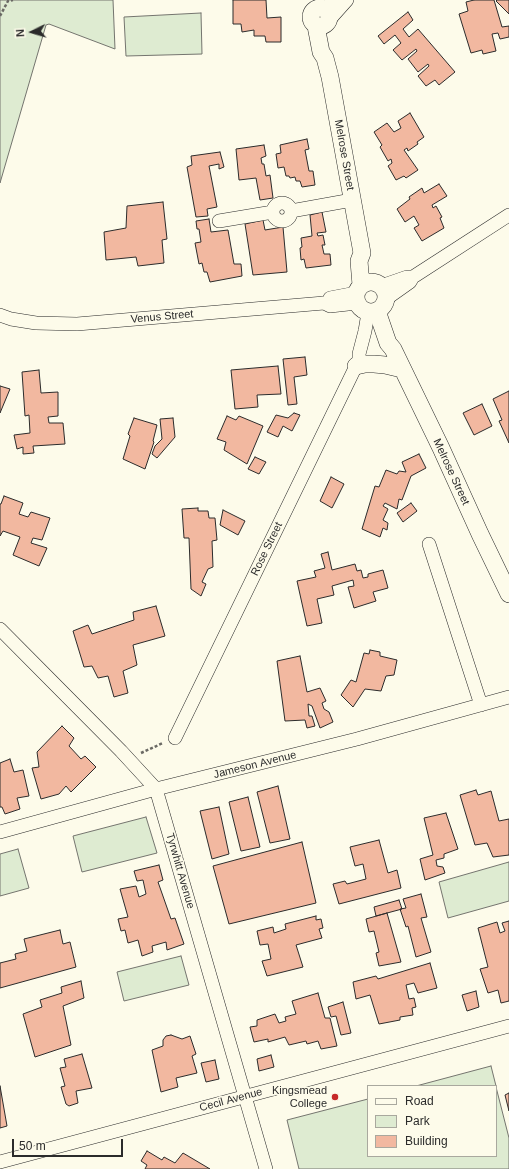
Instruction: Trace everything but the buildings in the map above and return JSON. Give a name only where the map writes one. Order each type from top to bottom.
[{"type":"street","points":[[322,11],[347,0]]},
{"type":"street","name":"Melrose Street","points":[[322,11],[321,52],[325,58],[362,253],[359,261],[372,299],[394,339],[393,349],[402,369],[441,448],[509,594]]},
{"type":"street","points":[[219,221],[273,212],[276,206],[280,204],[287,204],[291,211],[352,200]]},
{"type":"street","name":"Venus Street","points":[[0,315],[11,319],[36,323],[77,324],[324,303],[330,306],[372,299],[410,282],[413,277],[509,215]]},
{"type":"street","name":"Rose Street","points":[[175,738],[357,363],[370,346],[374,330],[372,299]]},
{"type":"street","points":[[357,363],[385,365],[402,369]]},
{"type":"street","points":[[429,544],[481,705]]},
{"type":"street","name":"Tyrwhitt Avenue","points":[[0,629],[128,759],[156,790],[266,1169]]},
{"type":"street","name":"Jameson Avenue","points":[[0,832],[156,790],[364,737],[509,697]]},
{"type":"street","name":"Cecil Avenue","points":[[0,1162],[509,1026]]},
{"type":"path","points":[[0,16],[8,1],[13,0]]},
{"type":"path","points":[[128,759],[175,738]]},
{"type":"green space","points":[[0,0],[113,0],[115,49],[49,24],[46,25],[0,183]]},
{"type":"green space","points":[[201,13],[202,54],[126,56],[124,17]]},
{"type":"green space","points":[[146,817],[157,853],[82,872],[73,836]]},
{"type":"green space","points":[[18,849],[29,888],[0,896],[0,854]]},
{"type":"green space","points":[[509,862],[509,901],[448,918],[439,882]]},
{"type":"green space","points":[[181,956],[189,985],[124,1001],[117,972]]},
{"type":"green space","points":[[491,1066],[496,1085],[420,1085]]},
{"type":"green space","points":[[497,1091],[509,1138],[509,1169],[299,1169],[287,1120],[367,1099],[367,1157],[497,1157]]},
{"type":"place","name":"Kingsmead College","points":[[335,1097]]}]
